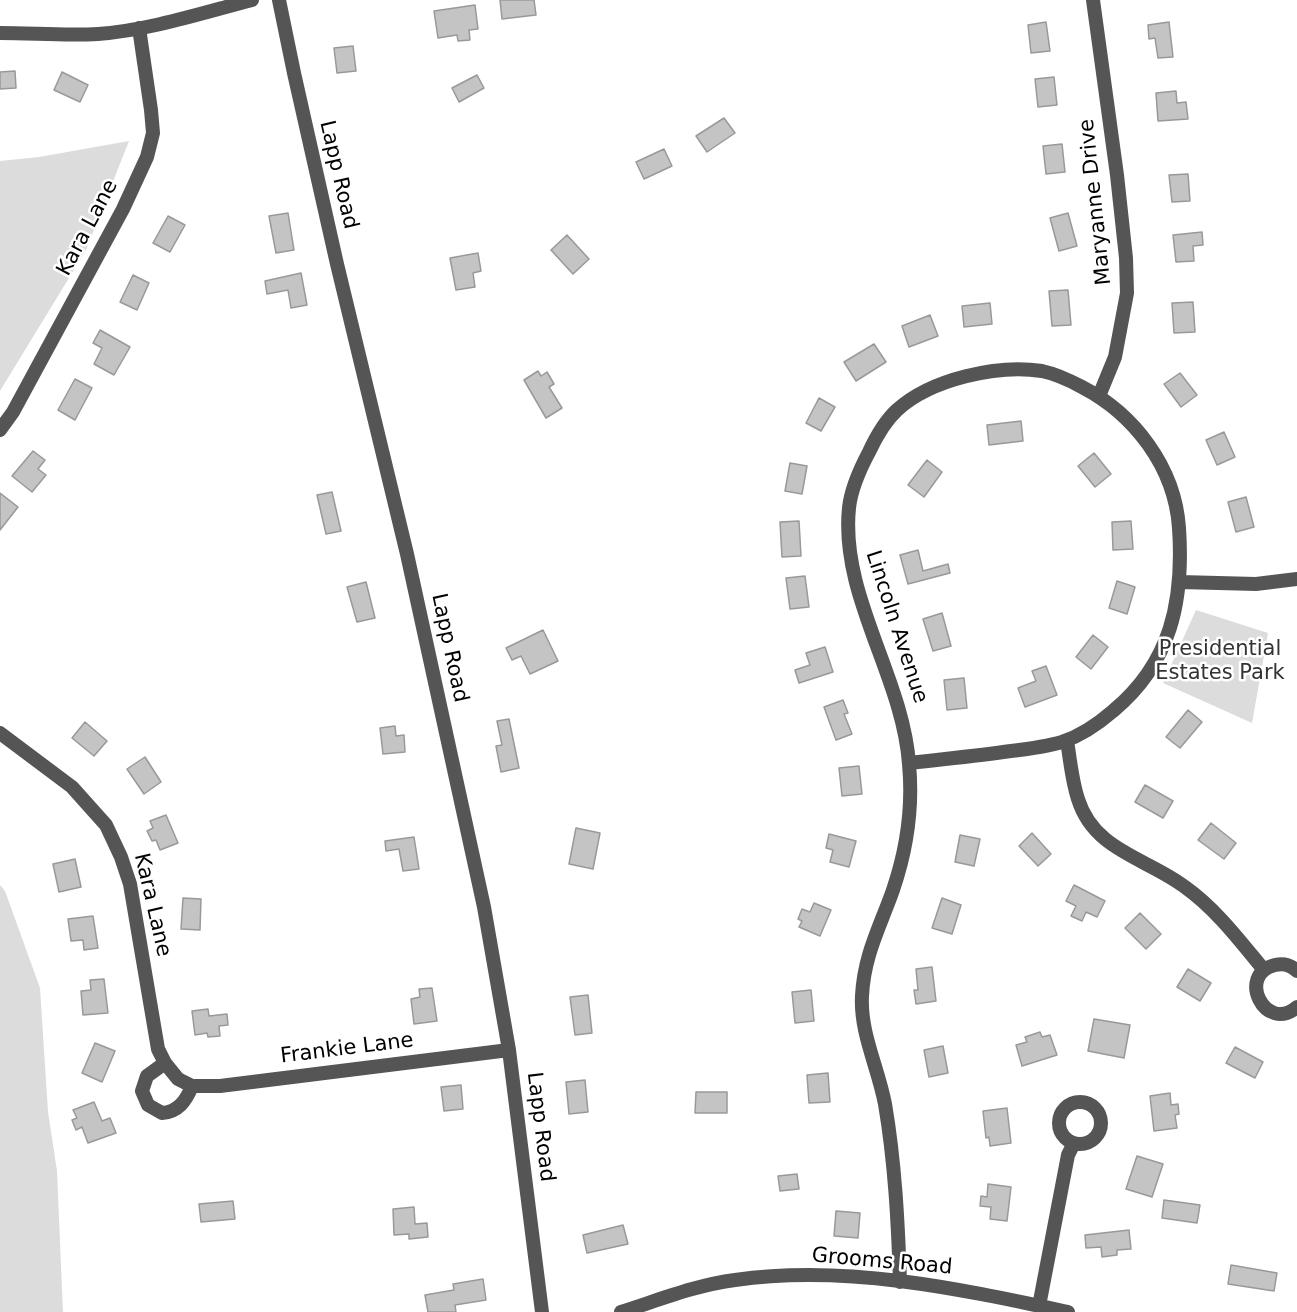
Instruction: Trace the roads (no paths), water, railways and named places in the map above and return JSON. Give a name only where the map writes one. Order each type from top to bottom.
[{"type":"street","points":[[0,33],[59,36],[100,34],[139,28],[252,0]]},
{"type":"street","name":"Lapp Road","points":[[279,0],[294,73],[342,262],[484,907],[509,1050],[542,1312]]},
{"type":"street","name":"Maryanne Drive","points":[[1093,0],[1117,175],[1126,258],[1127,293],[1115,357],[1100,396]]},
{"type":"street","name":"Kara Lane","points":[[0,430],[13,412],[52,341],[147,158],[153,133],[139,28]]},
{"type":"street","name":"Lincoln Avenue","points":[[900,1282],[898,1210],[892,1154],[884,1100],[867,1040],[862,994],[868,951],[892,892],[907,834],[910,797],[909,763],[903,718],[860,594],[849,546],[849,506],[860,469],[885,424],[899,408],[918,396],[951,380],[985,372],[1020,369],[1044,371],[1064,377],[1100,396],[1133,424],[1150,445],[1167,476],[1175,500],[1179,525],[1180,582],[1177,606],[1167,638],[1152,669],[1124,702],[1099,723],[1066,740],[1022,750],[909,763]]},
{"type":"street","points":[[1180,582],[1256,584],[1297,579]]},
{"type":"street","name":"Kara Lane","points":[[0,733],[72,787],[106,825],[121,857],[130,884],[158,1049],[165,1063],[178,1079],[192,1086]]},
{"type":"street","points":[[1066,740],[1077,799],[1085,818],[1095,831],[1107,842],[1184,886],[1213,910],[1264,970]]},
{"type":"street","points":[[1297,971],[1284,964],[1274,965],[1264,970],[1258,978],[1256,988],[1258,998],[1264,1007],[1272,1012],[1283,1013],[1297,1007]]},
{"type":"street","name":"Frankie Lane","points":[[192,1086],[220,1086],[509,1050]]},
{"type":"street","points":[[165,1063],[147,1076],[143,1083],[142,1091],[147,1105],[162,1113],[170,1112],[183,1103],[192,1086]]},
{"type":"street","points":[[1039,1306],[1068,1155],[1074,1143]]},
{"type":"street","name":"Grooms Road","points":[[621,1312],[694,1288],[735,1280],[795,1275],[839,1276],[900,1282],[985,1294],[1068,1312]]},
{"type":"park label","name":"Presidential Estates Park","points":[[1220,662]]}]
